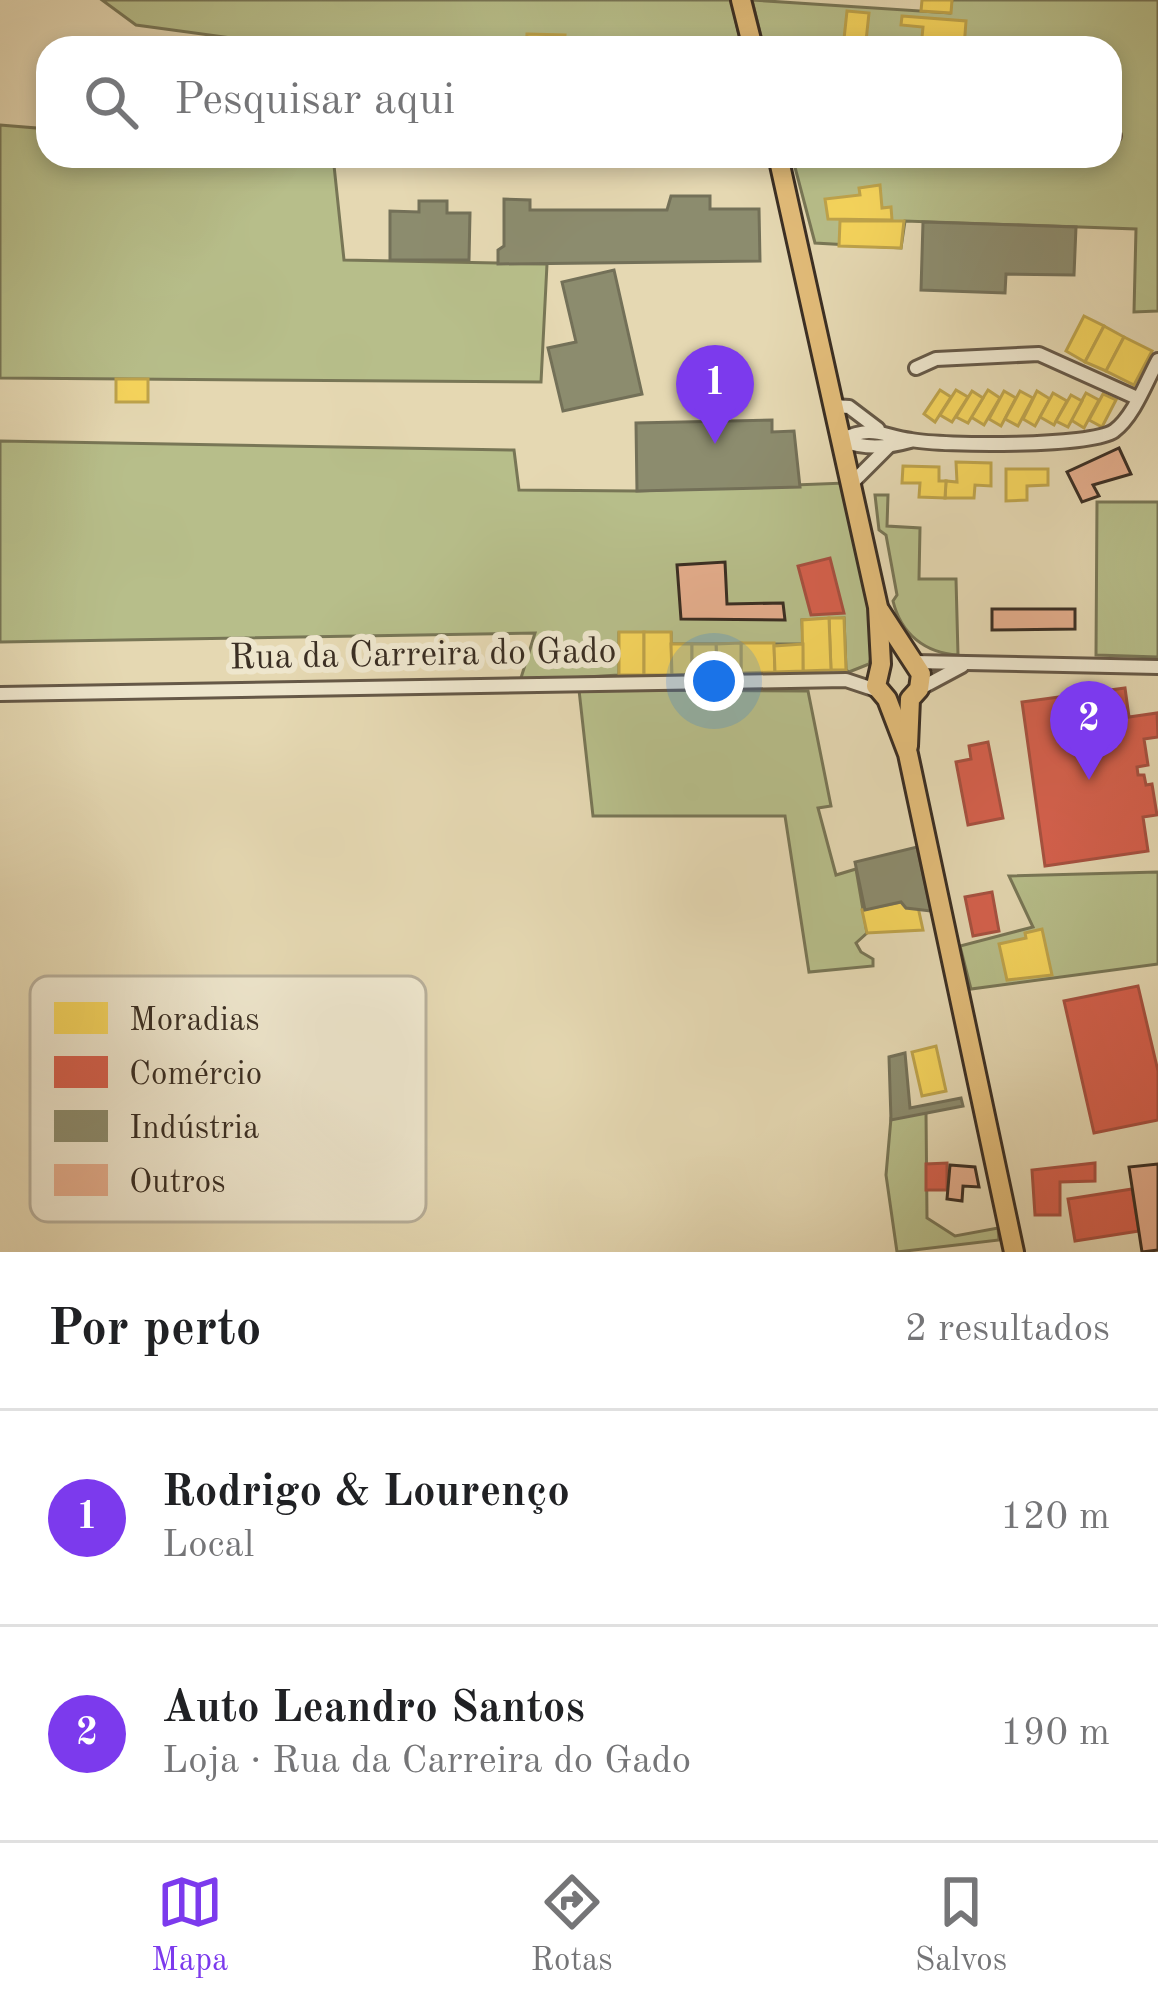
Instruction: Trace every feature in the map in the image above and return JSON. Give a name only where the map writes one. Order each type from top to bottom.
[{"type":"main road","points":[[741,0],[749,36]]},
{"type":"main road","points":[[781,168],[878,607],[880,666],[875,679],[908,754],[1014,1252]]},
{"type":"main road","points":[[878,607],[921,674],[908,754]]},
{"type":"main road","points":[[880,666],[893,657],[911,660]]},
{"type":"main road","points":[[883,696],[915,694]]},
{"type":"street","points":[[916,368],[936,359],[1039,354],[1137,398]]},
{"type":"street","points":[[834,406],[849,407],[879,430],[912,440],[1083,442],[1112,432],[1125,419],[1158,360]]},
{"type":"street","points":[[840,440],[879,430]]},
{"type":"street","points":[[840,440],[860,447],[888,447],[912,440]]},
{"type":"street","points":[[850,486],[888,447]]},
{"type":"street","points":[[911,660],[1158,667]]},
{"type":"street","points":[[915,694],[963,665]]},
{"type":"street","points":[[846,680],[880,666]]},
{"type":"street","points":[[846,680],[883,696]]},
{"type":"street","name":"Rua da Carreira do Gado","points":[[0,694],[846,680]]},
{"type":"green space","points":[[102,0],[731,0],[739,36],[217,36],[136,25]]},
{"type":"green space","points":[[752,0],[950,13],[952,0],[1158,0],[1158,311],[1134,312],[1136,229],[905,221],[901,248],[815,243],[795,168],[1122,168],[1122,36],[761,36]]},
{"type":"green space","points":[[0,125],[36,128],[36,168],[334,168],[344,260],[547,264],[541,382],[0,378]]},
{"type":"green space","points":[[0,441],[514,450],[519,490],[845,483],[875,645],[869,664],[849,672],[844,618],[802,620],[803,644],[671,644],[671,633],[619,633],[619,675],[520,681],[535,633],[0,642]]},
{"type":"green space","points":[[875,495],[888,495],[887,526],[920,528],[919,579],[956,579],[958,655],[925,646],[902,623],[893,601],[897,595],[886,535],[879,530]]},
{"type":"green space","points":[[1097,502],[1158,502],[1158,657],[1096,655]]},
{"type":"green space","points":[[579,690],[808,691],[831,806],[818,808],[836,875],[856,869],[867,933],[856,943],[873,959],[873,966],[809,972],[785,816],[593,816]]},
{"type":"green space","points":[[1158,872],[1158,964],[971,989],[960,946],[1033,927],[1009,876]]},
{"type":"green space","points":[[926,1112],[927,1218],[955,1236],[998,1228],[999,1240],[897,1252],[886,1175],[891,1118]]},
{"type":"building: Moradias","points":[[922,0],[952,0],[951,13],[921,11]]},
{"type":"building: Moradias","points":[[847,11],[869,13],[867,36],[844,36]]},
{"type":"building: Moradias","points":[[902,16],[966,21],[965,36],[922,36],[923,27],[901,25]]},
{"type":"building: Moradias","points":[[880,185],[882,208],[891,207],[892,220],[828,219],[825,199],[860,195],[859,188]]},
{"type":"building: Moradias","points":[[840,221],[904,221],[901,248],[839,246]]},
{"type":"building: Moradias","points":[[1084,316],[1104,326],[1085,362],[1066,351]]},
{"type":"building: Moradias","points":[[1104,326],[1124,337],[1106,371],[1085,362]]},
{"type":"building: Moradias","points":[[1124,337],[1152,351],[1134,385],[1106,371]]},
{"type":"building: Moradias","points":[[116,379],[148,379],[148,402],[116,402]]},
{"type":"building: Moradias","points":[[940,390],[951,397],[935,422],[924,414]]},
{"type":"building: Moradias","points":[[956,390],[968,397],[952,422],[940,415]]},
{"type":"building: Moradias","points":[[988,390],[1000,398],[984,425],[971,417]]},
{"type":"building: Moradias","points":[[972,391],[983,398],[968,423],[956,417]]},
{"type":"building: Moradias","points":[[1004,391],[1016,398],[1001,426],[989,419]]},
{"type":"building: Moradias","points":[[1020,391],[1033,398],[1018,426],[1005,419]]},
{"type":"building: Moradias","points":[[1037,391],[1050,399],[1035,426],[1023,419]]},
{"type":"building: Moradias","points":[[1053,393],[1067,401],[1054,425],[1040,417]]},
{"type":"building: Moradias","points":[[1086,393],[1099,400],[1084,428],[1071,420]]},
{"type":"building: Moradias","points":[[1103,394],[1116,400],[1102,427],[1089,420]]},
{"type":"building: Moradias","points":[[1071,395],[1082,401],[1068,427],[1056,421]]},
{"type":"building: Moradias","points":[[956,462],[991,463],[991,486],[975,485],[974,498],[945,498],[946,481],[957,482]]},
{"type":"building: Moradias","points":[[903,466],[939,467],[939,481],[946,481],[945,498],[919,497],[920,483],[902,483]]},
{"type":"building: Moradias","points":[[1006,469],[1048,469],[1048,485],[1027,486],[1027,500],[1006,501]]},
{"type":"building: Moradias","points":[[829,618],[844,618],[846,670],[831,670]]},
{"type":"building: Moradias","points":[[829,618],[831,670],[803,671],[802,620]]},
{"type":"building: Moradias","points":[[619,632],[644,632],[644,675],[619,675]]},
{"type":"building: Moradias","points":[[644,632],[671,632],[672,675],[644,675]]},
{"type":"building: Moradias","points":[[741,643],[774,643],[775,672],[741,673]]},
{"type":"building: Moradias","points":[[741,643],[741,673],[717,673],[716,644]]},
{"type":"building: Moradias","points":[[671,644],[692,644],[692,674],[672,675]]},
{"type":"building: Moradias","points":[[692,644],[716,644],[717,673],[692,674]]},
{"type":"building: Moradias","points":[[803,644],[803,671],[775,672],[774,646]]},
{"type":"building: Moradias","points":[[901,902],[906,908],[918,907],[923,930],[867,933],[862,910]]},
{"type":"building: Moradias","points":[[1042,929],[1052,975],[1007,980],[999,944]]},
{"type":"building: Moradias","points":[[936,1046],[946,1091],[922,1096],[912,1052]]},
{"type":"building: Comércio","points":[[830,558],[844,613],[811,615],[798,566]]},
{"type":"building: Comércio","points":[[1125,688],[1129,717],[1157,713],[1158,737],[1144,739],[1148,765],[1137,767],[1146,785],[1152,784],[1157,815],[1143,817],[1148,851],[1045,866],[1022,702]]},
{"type":"building: Comércio","points":[[988,742],[1003,818],[968,825],[956,762],[971,759],[969,746]]},
{"type":"building: Comércio","points":[[992,892],[999,931],[973,936],[965,897]]},
{"type":"building: Comércio","points":[[1138,986],[1158,1071],[1158,1120],[1094,1133],[1064,1001]]},
{"type":"building: Comércio","points":[[947,1163],[947,1190],[926,1190],[926,1164]]},
{"type":"building: Comércio","points":[[1095,1163],[1095,1181],[1060,1182],[1060,1215],[1035,1215],[1032,1170]]},
{"type":"building: Comércio","points":[[1132,1189],[1139,1231],[1075,1241],[1068,1199]]},
{"type":"building: Indústria","points":[[671,196],[710,196],[710,209],[759,209],[760,261],[498,264],[498,250],[504,246],[504,199],[530,200],[530,210],[667,210]]},
{"type":"building: Indústria","points":[[419,201],[447,201],[447,213],[470,213],[469,260],[390,260],[390,211],[419,212]]},
{"type":"building: Indústria","points":[[923,222],[1076,227],[1074,275],[1006,274],[1005,293],[921,290]]},
{"type":"building: Indústria","points":[[614,270],[642,394],[563,411],[548,348],[576,342],[562,282]]},
{"type":"building: Indústria","points":[[772,420],[772,432],[794,431],[800,487],[637,491],[636,423]]},
{"type":"building: Indústria","points":[[917,847],[931,911],[906,908],[901,902],[865,910],[855,862]]},
{"type":"building: Indústria","points":[[905,1053],[910,1108],[961,1098],[963,1106],[891,1120],[889,1057]]},
{"type":"building: Outros","points":[[1119,448],[1131,474],[1093,485],[1099,496],[1082,502],[1067,472]]},
{"type":"building: Outros","points":[[725,562],[727,604],[783,603],[785,620],[681,619],[677,565]]},
{"type":"building: Outros","points":[[992,609],[1075,609],[1075,629],[992,630]]},
{"type":"building: Outros","points":[[1158,1164],[1158,1250],[1142,1252],[1129,1167]]},
{"type":"building: Outros","points":[[950,1165],[975,1167],[979,1187],[963,1186],[962,1201],[947,1199]]},
{"type":"place","name":"Rodrigo & Lourenço","points":[[715,444]]},
{"type":"place","name":"Auto Leandro Santos","points":[[1089,780]]}]
